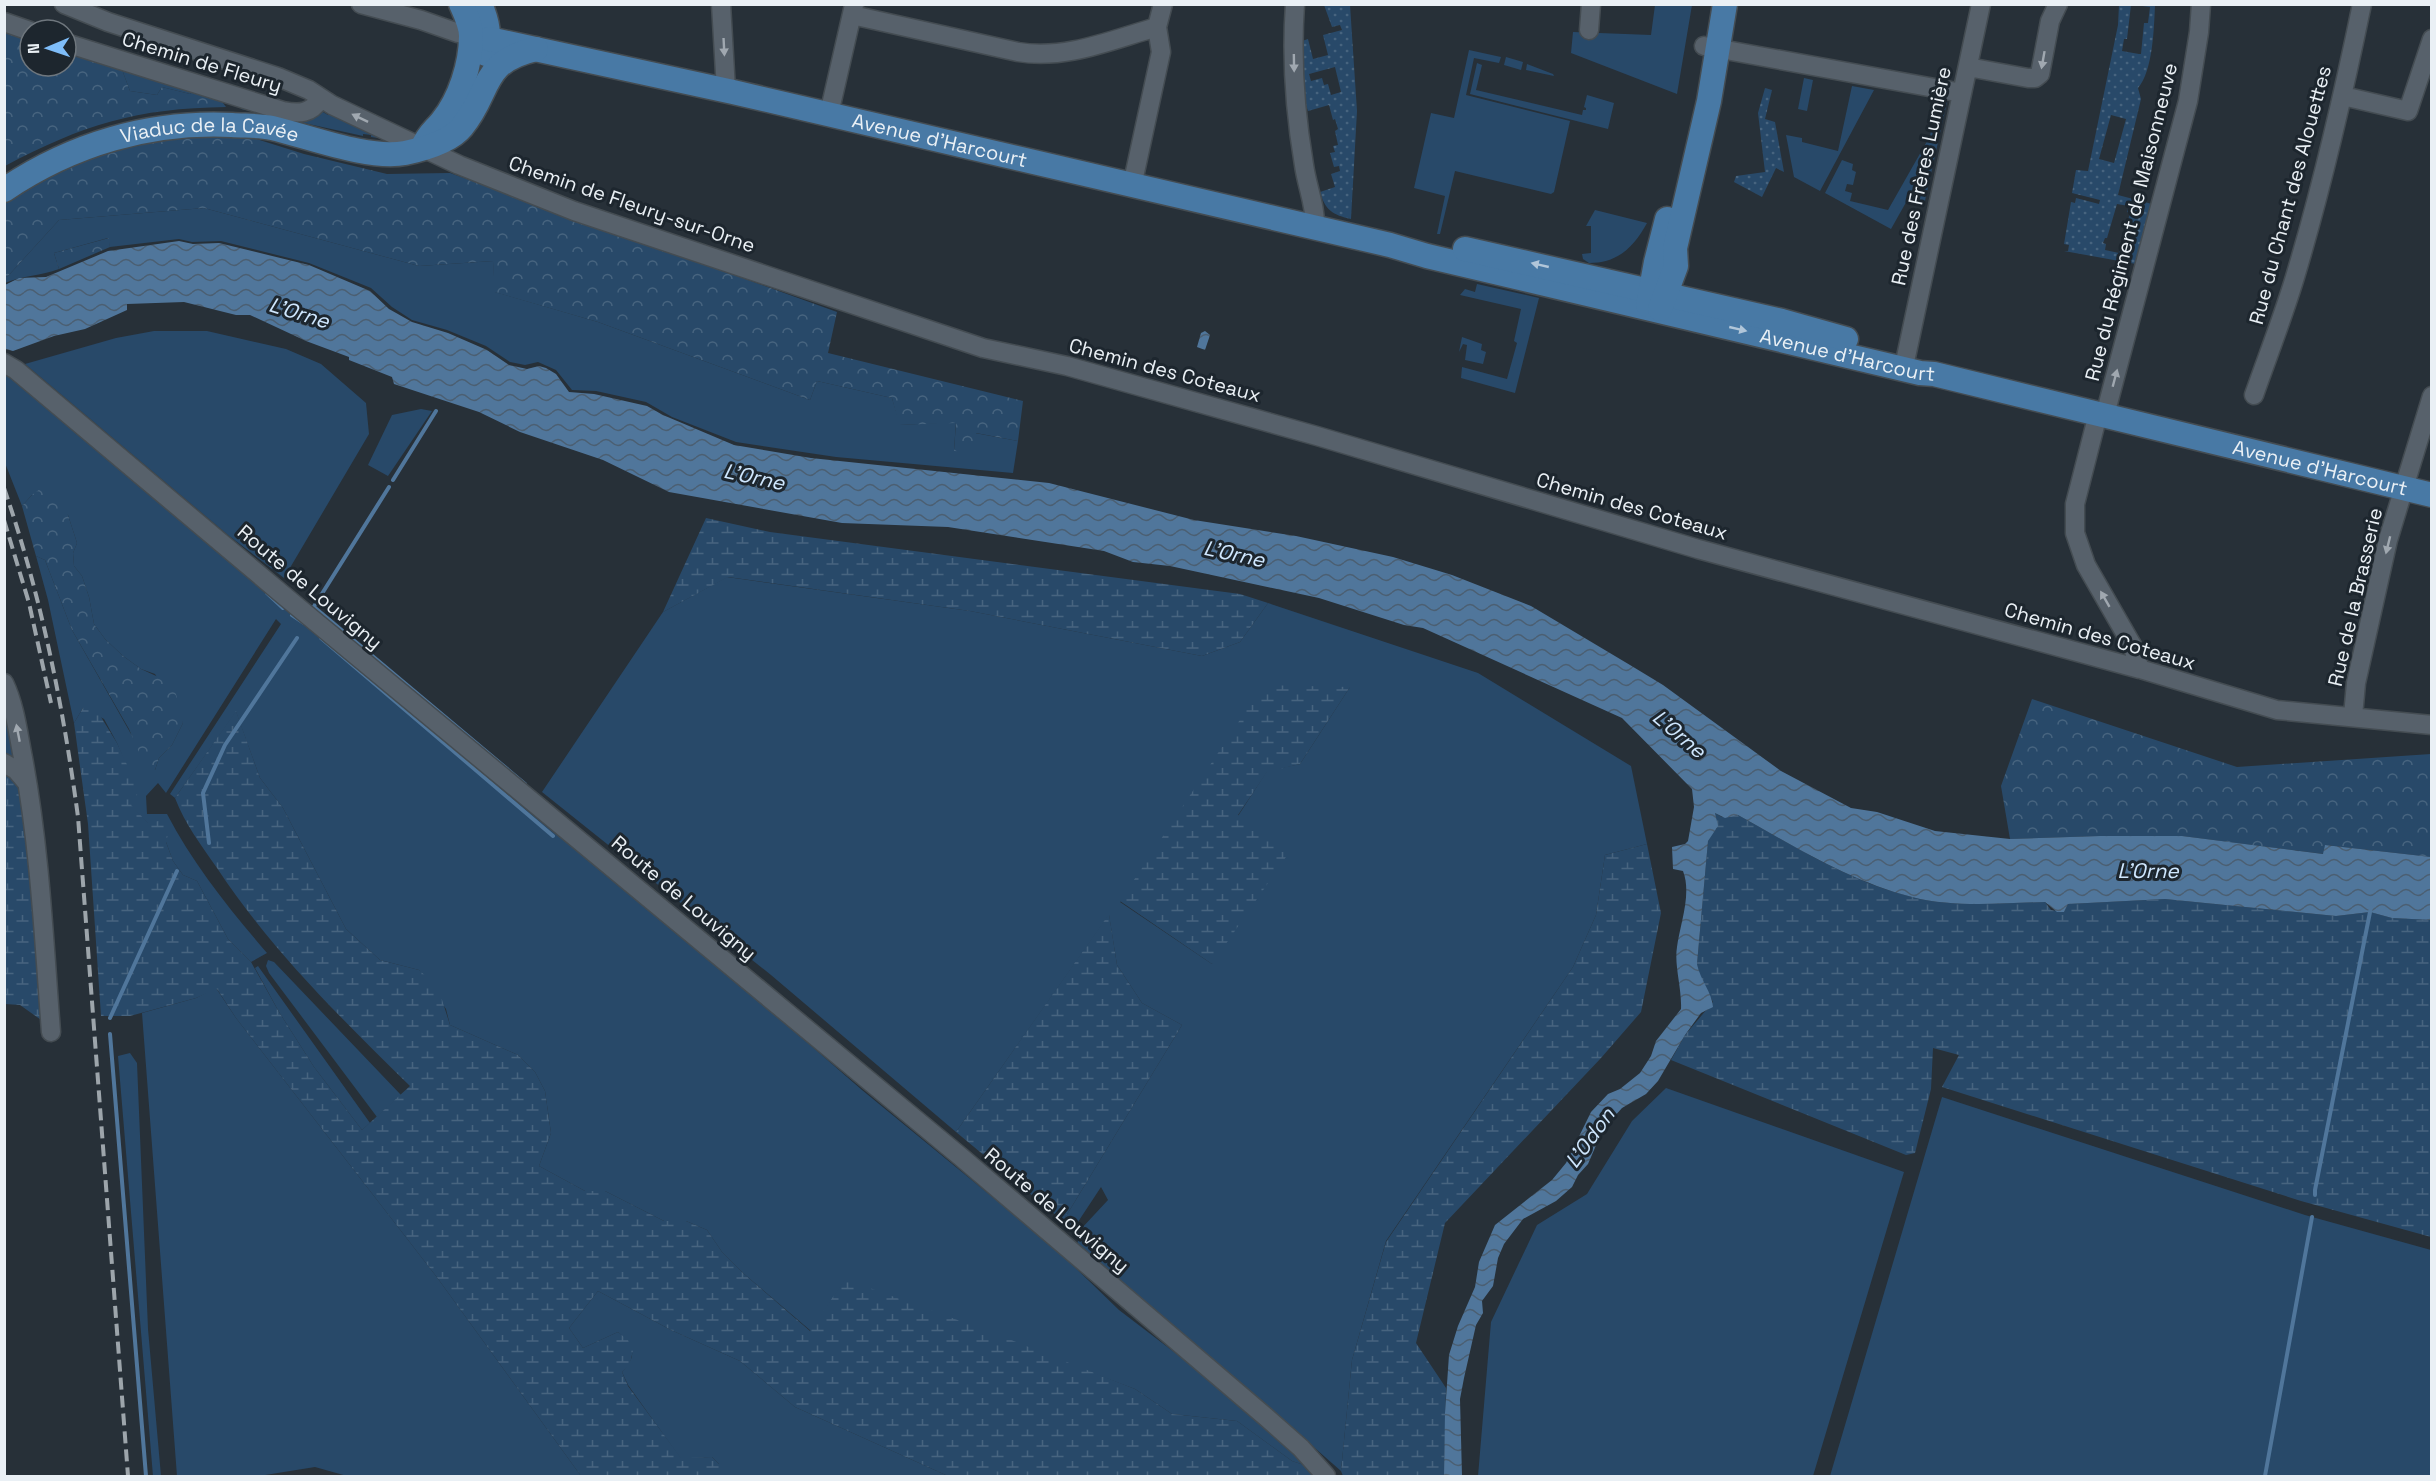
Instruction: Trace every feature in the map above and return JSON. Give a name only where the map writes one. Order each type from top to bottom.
[{"type":"main road","points":[[461,4],[469,24],[480,37]]},
{"type":"main road","points":[[434,144],[453,122],[481,71],[480,37],[488,22],[480,4]]},
{"type":"main road","points":[[1710,4],[1711,47]]},
{"type":"main road","points":[[1656,301],[1676,266],[1675,248],[1682,189],[1711,47],[1725,4]]},
{"type":"main road","name":"Avenue d'Harcourt","points":[[480,37],[726,90],[1315,229],[1390,245],[1422,244],[1466,249],[1920,373],[1934,374],[2432,495]]},
{"type":"main road","points":[[434,144],[462,128],[491,74],[499,66],[518,54],[539,48]]},
{"type":"main road","name":"Viaduc de la Cavée","points":[[11,185],[65,155],[99,142],[141,131],[188,125],[269,128],[369,152],[406,153],[434,144]]},
{"type":"main road","name":"Avenue d'Harcourt","points":[[1656,301],[1782,321],[1906,357],[1934,374]]},
{"type":"street","points":[[64,4],[108,22],[278,77],[309,90],[320,99],[434,144]]},
{"type":"street","points":[[361,4],[480,37]]},
{"type":"street","points":[[721,4],[726,90]]},
{"type":"street","points":[[1132,186],[1161,52],[1157,27],[1163,4]]},
{"type":"street","points":[[1295,4],[1294,100],[1304,169],[1315,214],[1315,229]]},
{"type":"street","points":[[1590,30],[1591,4]]},
{"type":"street","name":"Rue des Frères Lumière","points":[[1906,357],[1981,4]]},
{"type":"street","points":[[1968,67],[2035,78],[2040,74],[2050,21],[2058,4]]},
{"type":"street","name":"Rue du Régiment de Maisonneuve","points":[[2140,669],[2132,645],[2086,565],[2075,533],[2075,504],[2125,340],[2188,99],[2199,32],[2201,4]]},
{"type":"street","name":"Rue du Chant des Alouettes","points":[[2254,394],[2294,279],[2343,96],[2362,4]]},
{"type":"street","points":[[829,114],[853,10],[1018,52],[1046,55],[1064,54],[1157,27]]},
{"type":"street","points":[[2343,96],[2408,111],[2432,39]]},
{"type":"street","name":"Chemin de Fleury","points":[[78,47],[284,111],[306,112],[315,107],[320,99]]},
{"type":"street","points":[[1711,47],[1962,93]]},
{"type":"street","name":"Chemin de Fleury-sur-Orne","points":[[434,144],[463,167],[574,211],[828,296]]},
{"type":"street","name":"Chemin des Coteaux","points":[[828,296],[983,348],[1067,366],[1317,436],[1698,549],[2140,669],[2277,710],[2432,725]]},
{"type":"street","name":"Route de Louvigny","points":[[4,363],[16,370],[282,594],[961,1157],[1266,1417],[1301,1448],[1326,1476]]},
{"type":"street","name":"Rue de la Brasserie","points":[[2353,716],[2358,672],[2388,540],[2432,396]]},
{"type":"street","points":[[4,683],[13,709],[28,784],[38,862],[51,1032]]},
{"type":"street","points":[[4,763],[16,770],[28,784]]},
{"type":"green space","points":[[1324,5],[1350,5],[1357,111],[1351,219],[1331,211],[1324,203],[1320,192],[1335,187],[1331,174],[1340,171],[1339,166],[1334,167],[1330,153],[1335,152],[1333,146],[1338,145],[1335,131],[1338,129],[1335,119],[1333,120],[1329,105],[1308,111],[1302,93],[1299,42],[1308,39],[1313,59],[1328,55],[1323,35],[1342,30],[1340,25],[1332,27]],"holes":[[[1335,67],[1341,92],[1331,95],[1328,84],[1324,85],[1322,78],[1311,81],[1309,74]]]},
{"type":"green space","points":[[1655,5],[1692,5],[1677,94],[1571,53],[1573,32],[1651,35]]},
{"type":"green space","points":[[2119,5],[2131,5],[2127,39],[2124,39],[2122,51],[2141,54],[2144,23],[2148,23],[2150,7],[2135,5],[2155,5],[2150,60],[2138,88],[2141,99],[2118,195],[2152,204],[2136,264],[2064,251],[2068,251],[2069,245],[2064,244],[2071,202],[2075,203],[2076,198],[2099,204],[2100,200],[2072,193],[2076,170],[2088,171],[2118,25]],"holes":[[[2111,115],[2126,119],[2114,163],[2099,159]],[[2117,204],[2129,206],[2127,212],[2130,213],[2119,253],[2105,250],[2106,244],[2103,243],[2107,238]]]},
{"type":"green space","points":[[4,30],[18,34],[18,78],[78,78],[78,54],[121,67],[130,91],[157,95],[162,87],[190,94],[194,91],[220,99],[226,107],[165,111],[111,121],[60,140],[5,166]]},
{"type":"green space","points":[[1469,50],[1501,57],[1499,63],[1474,58],[1466,95],[1570,121],[1554,192],[1551,194],[1455,171],[1440,234],[1437,234],[1445,196],[1414,188],[1431,113],[1454,118]]},
{"type":"green space","points":[[1506,57],[1523,62],[1521,70],[1504,65]]},
{"type":"green space","points":[[1477,63],[1482,65],[1476,90],[1582,115],[1583,110],[1586,110],[1584,107],[1587,95],[1614,103],[1608,129],[1470,94]]},
{"type":"green space","points":[[1527,64],[1553,74],[1554,76],[1526,70]]},
{"type":"green space","points":[[121,67],[194,91],[190,94],[162,87],[157,95],[130,91]]},
{"type":"green space","points":[[1804,78],[1813,80],[1807,111],[1798,109]]},
{"type":"green space","points":[[1852,86],[1874,90],[1820,191],[1794,177],[1786,135],[1802,138],[1802,142],[1838,151]]},
{"type":"green space","points":[[1765,88],[1772,90],[1765,119],[1775,122],[1784,172],[1776,168],[1762,197],[1734,182],[1736,176],[1765,172],[1758,113]]},
{"type":"green space","points":[[1936,101],[1947,102],[1924,205],[1909,197],[1891,229],[1825,193],[1842,160],[1853,164],[1852,170],[1856,172],[1853,185],[1847,184],[1845,191],[1852,193],[1850,201],[1888,210],[1930,136]]},
{"type":"green space","points":[[244,105],[311,118],[326,108],[323,112],[328,115],[331,111],[385,139],[241,109]]},
{"type":"green space","points":[[201,135],[244,135],[304,154],[387,174],[450,173],[837,312],[828,353],[1023,401],[1018,441],[976,433],[974,452],[954,451],[956,423],[899,425],[892,398],[817,381],[810,400],[598,322],[494,292],[493,261],[419,266],[204,208],[59,220],[5,277],[4,201],[74,163],[126,146]]},
{"type":"green space","points":[[204,208],[419,266],[493,261],[495,292],[598,322],[810,400],[817,381],[892,398],[900,425],[956,422],[954,450],[975,433],[1018,441],[1013,473],[836,457],[736,442],[672,417],[646,402],[596,391],[572,390],[556,370],[538,362],[525,365],[510,362],[486,346],[447,330],[412,320],[392,307],[371,288],[309,263],[221,241],[192,242],[179,239],[110,247],[108,238],[54,253],[59,269],[5,283],[4,277],[8,276],[59,220]]},
{"type":"green space","points":[[1595,210],[1647,223],[1631,246],[1617,257],[1589,263],[1583,259],[1582,254],[1591,253],[1591,226],[1586,226]]},
{"type":"green space","points":[[109,238],[110,247],[59,269],[54,253]]},
{"type":"green space","points":[[1477,284],[1539,298],[1515,393],[1461,378],[1462,367],[1507,379],[1517,343],[1514,341],[1521,309],[1460,295],[1465,289],[1475,292]]},
{"type":"green space","points":[[154,331],[207,331],[286,349],[321,364],[366,403],[369,434],[284,578],[228,535],[25,364],[116,338]]},
{"type":"green space","points":[[1462,337],[1482,344],[1481,350],[1486,352],[1483,364],[1465,360],[1467,345],[1463,344],[1459,352]]},
{"type":"green space","points":[[4,374],[40,397],[607,876],[756,998],[862,1090],[1057,1250],[1119,1310],[1250,1410],[1316,1469],[1292,1461],[1237,1421],[1172,1414],[1135,1389],[845,1280],[811,1331],[743,1273],[722,1252],[707,1230],[686,1221],[664,1221],[605,1191],[585,1191],[539,1166],[551,1133],[545,1091],[535,1072],[518,1055],[450,1025],[446,1009],[419,970],[380,960],[346,929],[283,808],[260,778],[236,712],[175,798],[170,794],[281,624],[276,619],[166,793],[158,783],[146,796],[147,814],[167,814],[188,851],[213,886],[267,953],[251,962],[228,939],[197,881],[183,875],[173,861],[166,842],[130,805],[126,765],[104,719],[83,708],[74,723],[48,600],[36,556],[45,560],[72,630],[135,741],[155,770],[159,758],[172,745],[183,723],[155,674],[141,669],[123,656],[105,639],[94,624],[82,576],[74,566],[73,553],[77,543],[68,515],[32,495],[22,506],[5,463]]},
{"type":"green space","points":[[421,409],[432,411],[388,476],[368,465],[392,415]]},
{"type":"green space","points":[[44,486],[53,489],[68,515],[77,543],[73,553],[74,566],[82,576],[94,624],[105,639],[123,656],[141,669],[167,681],[176,694],[183,723],[172,745],[159,758],[155,770],[149,768],[141,757],[129,729],[72,630],[45,560],[36,556],[22,506]]},
{"type":"green space","points":[[706,518],[770,532],[1240,594],[1268,603],[1240,642],[1202,656],[970,611],[728,577],[663,612]]},
{"type":"green space","points":[[727,577],[970,611],[1202,656],[1240,642],[1268,603],[1478,673],[1631,766],[1647,844],[1605,855],[1596,915],[1573,967],[1386,1241],[1352,1360],[1341,1471],[1077,1245],[1081,1229],[1108,1200],[1101,1187],[1074,1228],[1063,1221],[1182,1025],[1142,1003],[1117,965],[1109,915],[956,1132],[771,975],[542,792],[663,612]],"holes":[[[1350,687],[1300,764],[1267,771],[1238,816],[1212,964],[1120,902]]]},
{"type":"green space","points":[[1263,685],[1350,687],[1300,764],[1267,772],[1238,815],[1288,854],[1212,964],[1120,901]]},
{"type":"green space","points":[[2032,699],[2237,767],[2431,754],[2431,857],[2325,845],[2324,854],[2182,836],[2010,839],[2001,786]]},
{"type":"green space","points":[[93,704],[117,743],[139,791],[131,805],[148,823],[164,820],[169,831],[166,842],[173,861],[183,875],[197,881],[228,939],[251,962],[314,1067],[362,1130],[410,1086],[332,1008],[260,927],[199,843],[175,798],[236,711],[260,778],[283,808],[346,929],[380,960],[419,970],[438,987],[450,1025],[518,1055],[535,1072],[545,1091],[551,1133],[539,1166],[585,1191],[605,1191],[664,1221],[686,1221],[707,1230],[722,1252],[743,1273],[810,1331],[845,1279],[996,1334],[1135,1389],[1172,1414],[1237,1421],[1292,1461],[1316,1469],[1320,1476],[948,1476],[795,1407],[740,1361],[671,1330],[598,1291],[569,1328],[583,1348],[618,1332],[629,1341],[633,1350],[630,1364],[622,1372],[628,1386],[681,1458],[712,1457],[719,1464],[719,1476],[581,1476],[436,1276],[236,1018],[217,989],[196,998],[130,1016],[101,1016],[88,824],[74,723],[83,708]]},
{"type":"green space","points":[[4,713],[8,716],[14,758],[5,756]]},
{"type":"green space","points":[[4,771],[20,786],[27,803],[44,1022],[20,1005],[5,1004]]},
{"type":"green space","points":[[1715,813],[1722,817],[1738,815],[1801,851],[1867,882],[1912,897],[1945,903],[2045,902],[2051,910],[2064,912],[2068,904],[2165,899],[2336,916],[2370,912],[2392,918],[2431,920],[2431,1237],[2301,1201],[1942,1087],[1959,1055],[1933,1048],[1931,1089],[1915,1153],[1906,1155],[1671,1060],[1685,1035],[1713,1002],[1699,976],[1697,964],[1708,841],[1717,828]]},
{"type":"green space","points":[[1647,844],[1661,913],[1641,1012],[1601,1058],[1445,1223],[1416,1343],[1446,1388],[1444,1476],[1343,1476],[1341,1471],[1352,1360],[1386,1242],[1573,967],[1596,915],[1605,855]]},
{"type":"green space","points":[[1109,914],[1117,965],[1142,1003],[1182,1025],[1063,1221],[956,1132]]},
{"type":"green space","points":[[268,960],[274,962],[401,1095],[377,1117],[269,973],[266,966]]},
{"type":"green space","points":[[258,966],[370,1123],[362,1130],[314,1067],[279,1012],[255,968]]},
{"type":"green space","points":[[216,988],[236,1018],[436,1276],[581,1476],[347,1476],[315,1467],[259,1476],[177,1476],[142,1013],[196,998]]},
{"type":"green space","points":[[130,1053],[137,1063],[148,1329],[161,1476],[153,1476],[118,1056]]},
{"type":"green space","points":[[1666,1088],[1904,1172],[1813,1476],[1478,1476],[1491,1322],[1537,1225],[1587,1194],[1632,1121]]},
{"type":"green space","points":[[1942,1097],[2305,1215],[2431,1250],[2431,1476],[1830,1476]]},
{"type":"green space","points":[[598,1291],[671,1330],[740,1361],[795,1407],[948,1476],[719,1476],[719,1464],[712,1457],[681,1459],[628,1385],[622,1372],[632,1356],[628,1342],[618,1332],[583,1348],[569,1328]]},
{"type":"water","points":[[179,241],[193,244],[219,243],[309,265],[370,291],[389,309],[412,322],[448,333],[487,350],[509,365],[527,369],[539,366],[546,368],[556,374],[569,392],[594,394],[647,406],[734,445],[811,458],[1049,483],[1194,520],[1296,536],[1393,557],[1452,575],[1531,606],[1663,685],[1781,771],[1851,808],[1877,812],[1935,831],[2010,839],[2182,836],[2323,854],[2325,845],[2431,857],[2431,920],[2392,918],[2370,912],[2336,916],[2165,899],[2068,904],[2064,912],[2057,912],[2045,902],[1945,903],[1912,897],[1866,882],[1738,815],[1725,818],[1715,813],[1718,826],[1708,841],[1697,964],[1713,1007],[1701,1013],[1658,1081],[1646,1094],[1622,1108],[1603,1129],[1588,1164],[1578,1175],[1572,1187],[1556,1201],[1523,1219],[1504,1244],[1498,1258],[1493,1286],[1482,1301],[1483,1313],[1476,1325],[1460,1399],[1462,1476],[1444,1476],[1449,1355],[1458,1326],[1475,1287],[1479,1262],[1495,1225],[1552,1180],[1566,1163],[1591,1112],[1608,1094],[1620,1089],[1640,1073],[1651,1056],[1656,1041],[1681,1009],[1676,954],[1686,889],[1683,871],[1673,869],[1672,847],[1688,841],[1694,807],[1692,789],[1622,718],[1423,628],[1404,625],[1319,598],[1170,566],[1133,562],[1104,551],[948,527],[842,523],[669,492],[603,460],[520,432],[479,412],[394,384],[392,377],[250,315],[236,315],[184,302],[127,304],[127,310],[85,329],[54,336],[13,351],[5,349],[5,285],[19,278],[46,277],[108,251]]},
{"type":"water","points":[[1205,331],[1210,335],[1205,350],[1197,347],[1201,333]]},
{"type":"waterway","points":[[393,480],[436,411]]},
{"type":"waterway","points":[[313,608],[389,487]]},
{"type":"waterway","points":[[267,593],[283,608]]},
{"type":"waterway","points":[[314,607],[525,784]]},
{"type":"waterway","points":[[292,615],[304,623]]},
{"type":"waterway","points":[[209,843],[203,793],[225,745],[297,638]]},
{"type":"waterway","points":[[321,638],[553,836]]},
{"type":"waterway","points":[[110,1018],[177,871]]},
{"type":"waterway","points":[[2315,1195],[2371,907]]},
{"type":"waterway","points":[[110,1034],[146,1476]]},
{"type":"waterway","points":[[2265,1476],[2312,1217]]},
{"type":"railway","points":[[4,488],[40,610],[58,692],[78,817],[128,1476]]},
{"type":"railway","points":[[4,520],[29,603],[51,703]]},
{"type":"water label","name":"L'Orne","points":[[299,313]]},
{"type":"water label","name":"L'Orne","points":[[754,477]]},
{"type":"water label","name":"L'Orne","points":[[1234,554]]},
{"type":"water label","name":"L'Orne","points":[[1679,734]]},
{"type":"water label","name":"L'Orne","points":[[2148,871]]},
{"type":"water label","name":"L'Odon","points":[[1590,1138]]}]
